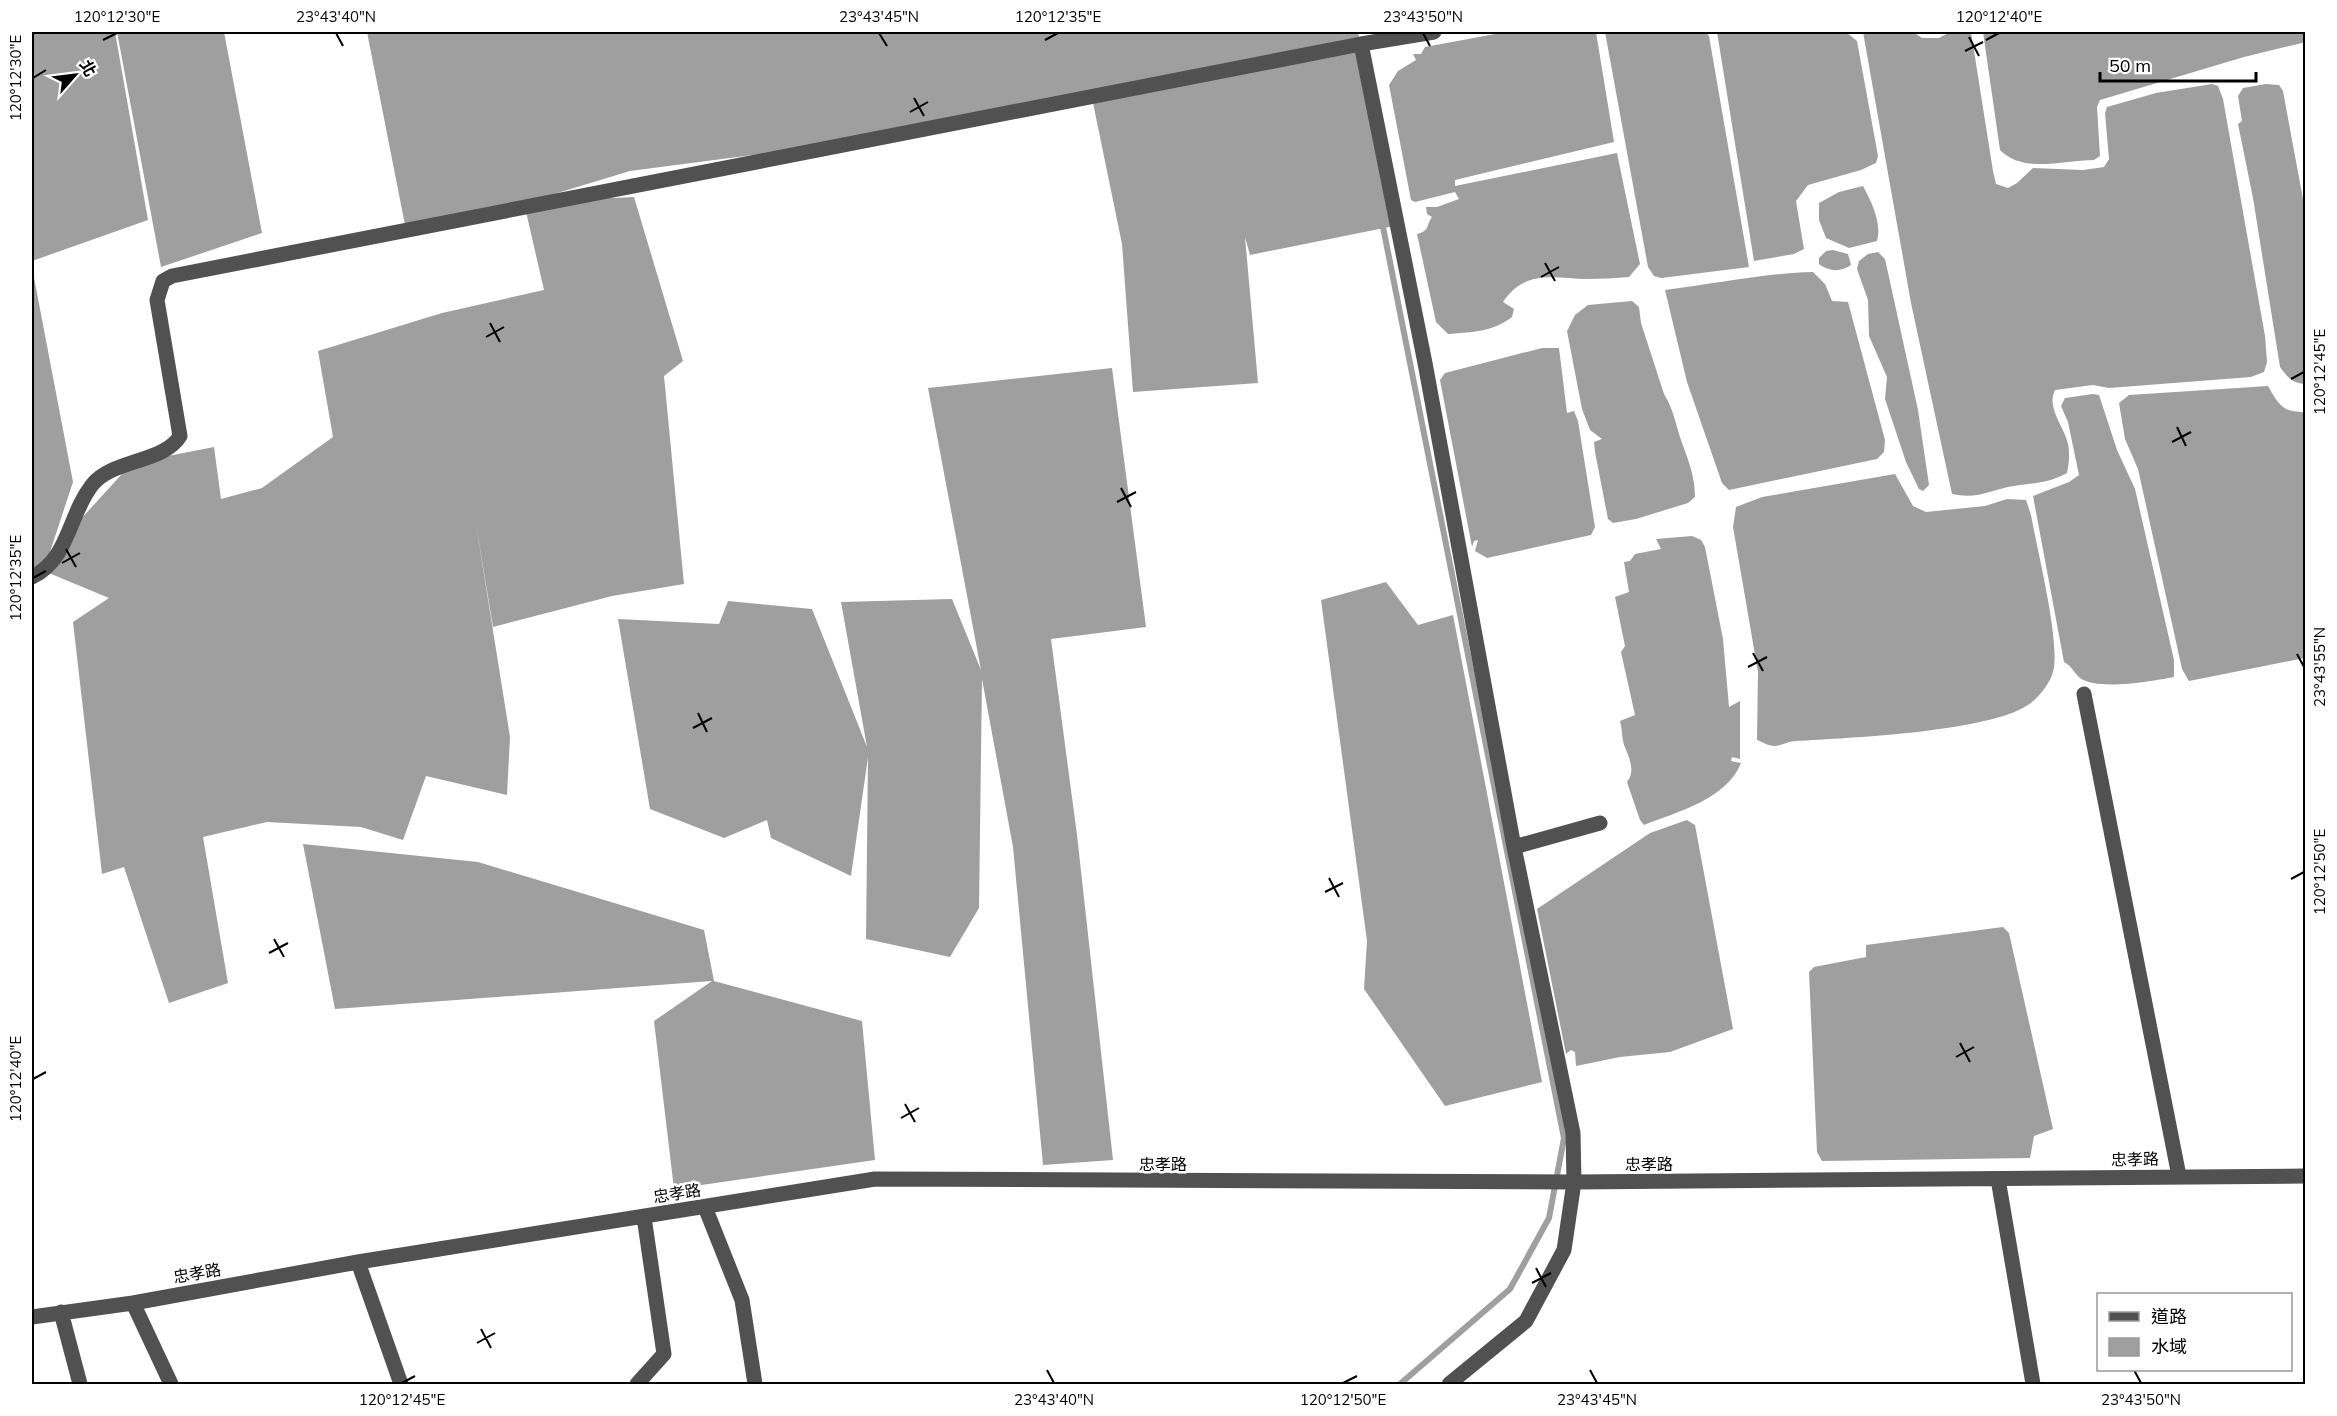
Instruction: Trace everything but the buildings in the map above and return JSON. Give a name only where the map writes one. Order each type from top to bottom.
[{"type":"street","points":[[32,577],[44,571],[56,560],[92,484],[110,471],[171,447],[180,436],[157,300],[163,280],[172,276],[1361,44],[1434,32]]},
{"type":"street","points":[[1361,44],[1425,363],[1514,847],[1573,1133],[1574,1182],[1564,1250],[1526,1321],[1449,1384]]},
{"type":"street","points":[[2084,694],[2179,1176]]},
{"type":"street","points":[[1514,847],[1600,823]]},
{"type":"street","name":"忠孝路","points":[[32,1317],[133,1304],[358,1262],[875,1179],[1574,1182],[2306,1176]]},
{"type":"street","points":[[1998,1179],[2033,1384]]},
{"type":"street","points":[[705,1207],[742,1300],[755,1384]]},
{"type":"street","points":[[637,1384],[664,1354],[644,1217]]},
{"type":"street","points":[[358,1262],[401,1384]]},
{"type":"street","points":[[133,1304],[171,1384]]},
{"type":"street","points":[[61,1312],[80,1384]]},
{"type":"water","points":[[32,32],[115,32],[148,220],[32,261]]},
{"type":"water","points":[[117,32],[224,32],[262,233],[161,267]]},
{"type":"water","points":[[367,32],[1358,32],[1399,225],[1250,255],[1245,237],[1258,383],[1133,392],[1122,244],[1092,98],[866,140],[630,171],[528,202],[634,197],[683,361],[664,376],[684,584],[612,596],[493,627],[475,518],[510,737],[507,795],[426,776],[403,840],[361,827],[267,822],[203,837],[228,983],[169,1003],[124,867],[102,874],[73,622],[109,598],[44,571],[32,577],[32,267],[73,482],[45,567],[69,532],[132,463],[214,447],[221,499],[262,488],[333,437],[318,351],[442,313],[544,290],[524,203],[405,225]]},
{"type":"water","points":[[1506,32],[1596,32],[1614,142],[1455,180],[1455,186],[1617,153],[1640,264],[1629,277],[1587,279],[1552,277],[1531,280],[1512,291],[1503,302],[1514,309],[1512,317],[1505,322],[1482,330],[1448,334],[1436,322],[1417,234],[1426,229],[1432,217],[1427,214],[1426,207],[1437,207],[1459,199],[1455,192],[1415,202],[1411,200],[1389,85],[1398,71],[1416,60],[1413,54],[1421,54],[1425,47]]},
{"type":"water","points":[[1605,32],[1706,32],[1709,36],[1749,267],[1661,278],[1654,276],[1648,267]]},
{"type":"water","points":[[1717,32],[1846,32],[1857,41],[1878,156],[1876,163],[1861,170],[1808,185],[1796,201],[1804,249],[1794,254],[1754,261]]},
{"type":"water","points":[[1863,32],[1913,32],[1922,38],[1939,38],[1950,32],[1971,32],[1996,184],[2008,188],[2033,168],[2083,170],[2104,167],[2109,159],[2105,113],[2107,107],[2156,93],[2212,84],[2218,86],[2223,99],[2265,336],[2267,362],[2264,372],[2251,377],[2109,388],[2093,385],[2055,390],[2054,410],[2069,448],[2067,473],[2045,481],[1981,494],[1968,496],[1952,494],[1911,303]]},
{"type":"water","points":[[1983,32],[2305,32],[2306,42],[2244,57],[2100,100],[2097,107],[2100,156],[2094,160],[2032,164],[2020,162],[2000,150]]},
{"type":"water","points":[[2266,84],[2279,85],[2283,91],[2305,210],[2306,384],[2297,383],[2280,367],[2253,198],[2238,124],[2242,121],[2238,96],[2243,88]]},
{"type":"water","points":[[1863,186],[1877,220],[1877,241],[1849,248],[1826,238],[1819,220],[1819,203],[1839,192]]},
{"type":"water","points":[[1833,250],[1848,254],[1851,265],[1835,270],[1827,269],[1819,264],[1819,258],[1826,251]]},
{"type":"water","points":[[1878,252],[1885,259],[1918,410],[1929,485],[1923,491],[1919,489],[1906,462],[1885,399],[1887,377],[1869,336],[1868,300],[1857,269],[1859,261],[1868,254]]},
{"type":"water","points":[[1813,272],[1825,284],[1832,301],[1848,302],[1885,440],[1884,452],[1877,459],[1729,490],[1722,483],[1687,382],[1665,290]]},
{"type":"water","points":[[1632,301],[1639,307],[1641,323],[1664,394],[1673,412],[1691,470],[1695,497],[1688,503],[1636,519],[1613,523],[1608,519],[1595,452],[1594,442],[1602,439],[1590,430],[1582,409],[1567,331],[1575,315],[1588,305]]},
{"type":"water","points":[[1542,348],[1559,348],[1567,413],[1574,411],[1578,421],[1595,527],[1591,535],[1487,558],[1475,551],[1478,540],[1474,541],[1472,547],[1440,380],[1445,373]]},
{"type":"water","points":[[1112,368],[1146,627],[1051,639],[1077,835],[1113,1160],[1043,1165],[1013,847],[982,679],[979,908],[950,957],[866,939],[868,757],[851,876],[771,838],[767,820],[724,838],[650,809],[618,619],[719,624],[728,601],[812,609],[867,747],[841,602],[952,599],[981,670],[928,388]]},
{"type":"water","points":[[2268,386],[2275,398],[2286,409],[2305,412],[2305,658],[2189,681],[2182,669],[2138,469],[2125,439],[2119,403],[2129,395]]},
{"type":"water","points":[[2099,395],[2117,450],[2135,489],[2174,660],[2174,677],[2126,684],[2099,684],[2080,678],[2064,662],[2033,496],[2069,482],[2079,475],[2068,422],[2061,406],[2065,398]]},
{"type":"water","points":[[1895,474],[1913,506],[1926,512],[1985,506],[2007,499],[2026,500],[2043,572],[2054,640],[2055,659],[2050,680],[2032,702],[2014,712],[1955,727],[1920,732],[1793,741],[1777,746],[1757,740],[1758,672],[1733,527],[1736,507],[1762,497]]},
{"type":"water","points":[[1692,536],[1701,540],[1705,547],[1723,639],[1729,707],[1740,701],[1740,759],[1732,757],[1731,761],[1741,763],[1725,786],[1713,795],[1700,803],[1644,825],[1640,820],[1627,782],[1631,773],[1630,759],[1623,742],[1620,721],[1635,715],[1621,652],[1625,646],[1615,597],[1629,592],[1624,562],[1630,561],[1635,554],[1661,549],[1656,539]]},
{"type":"water","points":[[1386,582],[1418,625],[1453,615],[1542,1082],[1445,1106],[1364,989],[1367,941],[1321,600]]},
{"type":"water","points":[[1687,820],[1695,825],[1733,1029],[1670,1052],[1620,1057],[1576,1066],[1575,1052],[1571,1050],[1566,1054],[1537,909],[1650,833]]},
{"type":"water","points":[[303,844],[478,862],[704,930],[714,981],[862,1021],[875,1160],[674,1189],[654,1021],[712,981],[335,1009]]},
{"type":"water","points":[[2003,927],[2009,933],[2053,1129],[2034,1136],[2030,1158],[1822,1161],[1817,1152],[1809,972],[1814,967],[1866,957],[1866,945]]},
{"type":"waterway","points":[[1382,222],[1564,1138],[1549,1218],[1510,1289],[1400,1384]]}]
